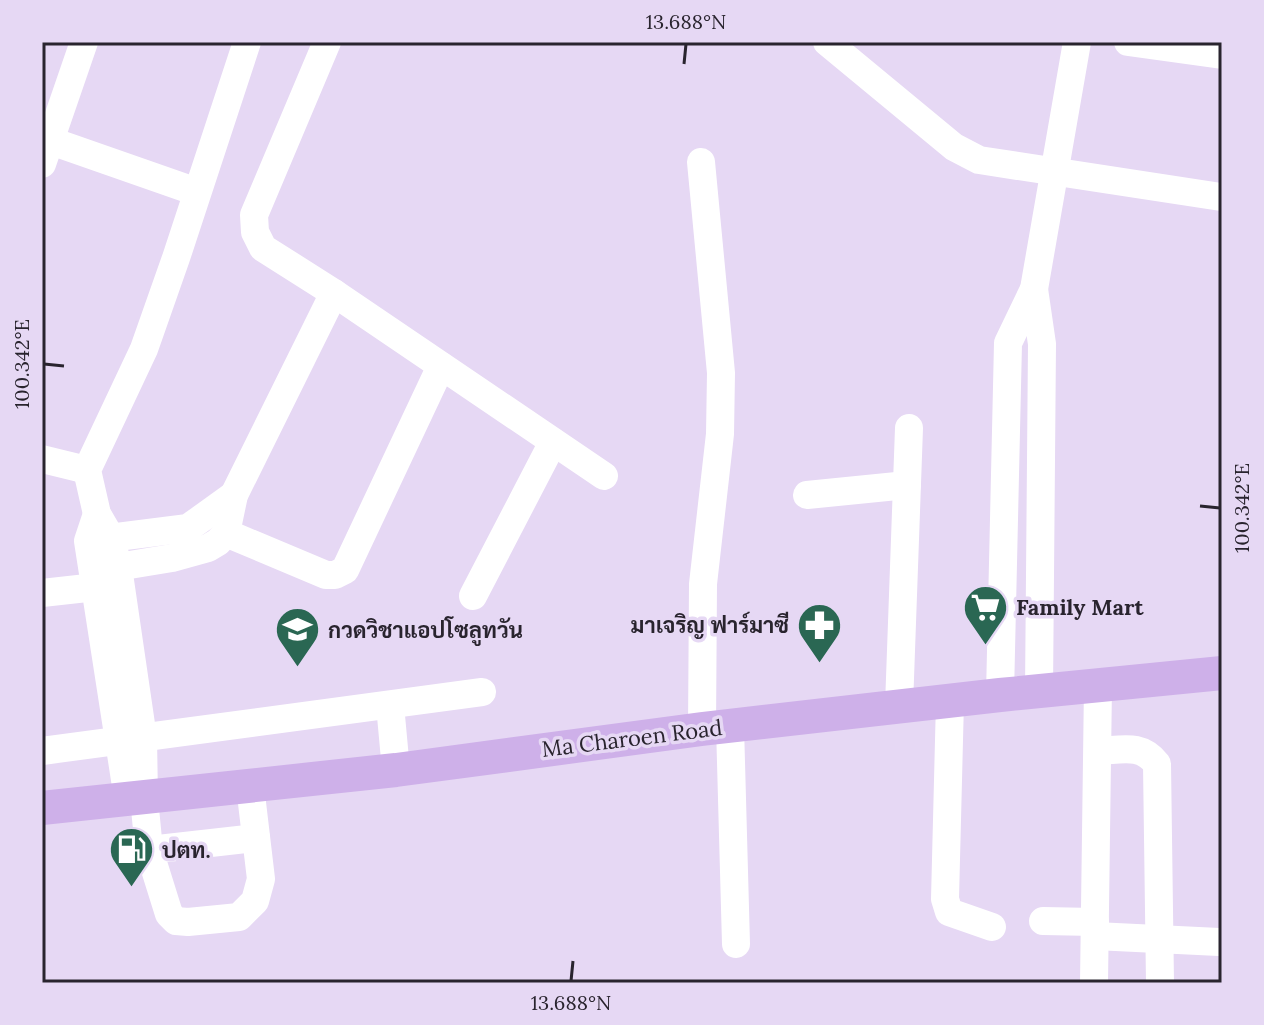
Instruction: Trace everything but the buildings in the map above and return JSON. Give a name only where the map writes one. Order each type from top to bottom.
[{"type":"main road","name":"Ma Charoen Road","points":[[42,808],[396,770],[899,706],[1222,673]]},
{"type":"street","points":[[84,42],[46,152],[197,192]]},
{"type":"street","points":[[247,42],[144,349],[87,470],[99,531],[102,575],[132,740],[136,798],[169,914],[176,921],[239,917],[255,901],[261,879],[250,786]]},
{"type":"street","points":[[327,42],[254,215],[255,232],[263,248],[604,476]]},
{"type":"street","points":[[827,42],[954,147],[979,160],[1221,197]]},
{"type":"street","points":[[1000,695],[1008,343],[1034,289],[1077,42]]},
{"type":"street","points":[[1128,42],[1222,55]]},
{"type":"street","points":[[701,162],[721,373],[720,434],[703,584],[736,944]]},
{"type":"street","points":[[1034,289],[1042,344],[1039,691]]},
{"type":"street","points":[[42,593],[208,548],[218,542],[226,533],[234,495],[334,293]]},
{"type":"street","points":[[226,533],[326,575],[345,570],[441,366]]},
{"type":"street","points":[[899,706],[909,428]]},
{"type":"street","points":[[473,596],[553,442]]},
{"type":"street","points":[[42,459],[87,470]]},
{"type":"street","points":[[807,495],[907,485]]},
{"type":"street","points":[[99,531],[188,528],[234,495]]},
{"type":"street","points":[[1094,983],[1098,685]]},
{"type":"street","points":[[42,751],[482,692]]},
{"type":"street","points":[[950,701],[945,899],[949,912],[992,927]]},
{"type":"street","points":[[390,705],[396,770]]},
{"type":"street","points":[[1098,751],[1139,749],[1150,754],[1157,764],[1160,983]]},
{"type":"street","points":[[149,850],[256,838]]},
{"type":"street","points":[[1043,921],[1159,939],[1219,942]]},
{"type":"place","name":"Family Mart","points":[[985,646]]},
{"type":"place","name":"มาเจริญ ฟาร์มาซี","points":[[820,664]]},
{"type":"place","name":"กวดวิชาแอปโซลูทวัน","points":[[297,669]]},
{"type":"place","name":"ปตท.","points":[[131,889]]}]
